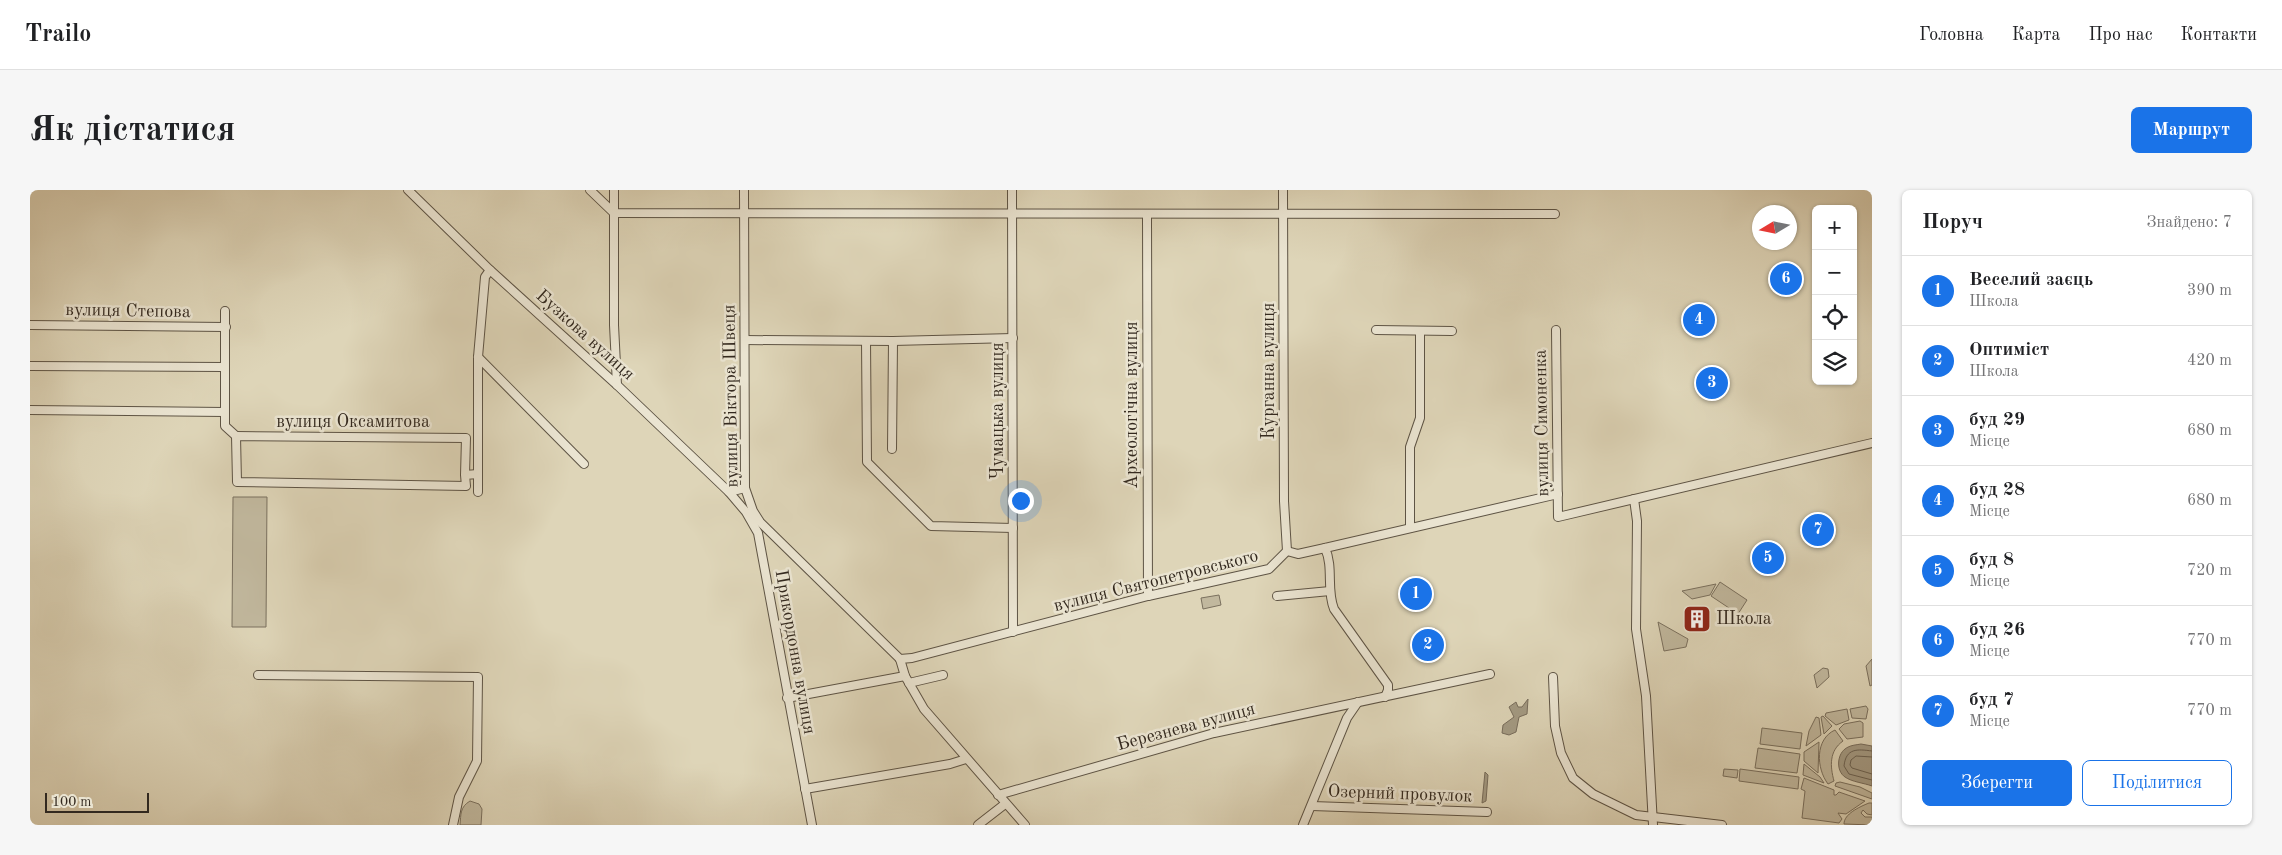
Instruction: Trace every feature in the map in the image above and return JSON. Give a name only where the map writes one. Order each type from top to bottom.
[{"type":"street","name":"Бузкова вулиця","points":[[408,190],[490,270],[617,384],[729,492]]},
{"type":"street","points":[[590,190],[614,213],[1556,214]]},
{"type":"street","points":[[614,190],[614,325],[617,384]]},
{"type":"street","name":"вулиця Віктора Швеця","points":[[744,190],[744,488],[753,512],[760,522],[900,659]]},
{"type":"street","name":"Чумацька вулиця","points":[[1012,190],[1013,632]]},
{"type":"street","name":"Курганна вулиця","points":[[1284,190],[1284,492],[1287,551]]},
{"type":"street","name":"Археологічна вулиця","points":[[1147,214],[1148,596]]},
{"type":"street","points":[[478,492],[478,357],[485,277],[490,270]]},
{"type":"street","points":[[226,311],[225,426],[236,436],[237,482],[466,486],[465,475],[478,474]]},
{"type":"street","name":"вулиця Степова","points":[[30,325],[226,327]]},
{"type":"street","points":[[1376,330],[1452,331]]},
{"type":"street","name":"вулиця Симоненка","points":[[1556,330],[1558,517],[1634,499]]},
{"type":"street","points":[[1410,528],[1410,447],[1420,418],[1420,331]]},
{"type":"street","points":[[745,340],[893,341],[1013,338]]},
{"type":"street","points":[[866,340],[867,462],[930,526],[1012,528]]},
{"type":"street","points":[[892,449],[893,341]]},
{"type":"street","points":[[478,357],[584,464]]},
{"type":"street","points":[[30,366],[225,367]]},
{"type":"street","points":[[30,410],[225,412]]},
{"type":"street","name":"вулиця Оксамитова","points":[[236,436],[466,438],[465,475]]},
{"type":"street","points":[[1653,825],[1646,696],[1636,629],[1637,530],[1634,499],[1872,443]]},
{"type":"street","points":[[729,492],[744,488]]},
{"type":"street","name":"Прикордонна вулиця","points":[[729,492],[746,512],[758,533],[812,825]]},
{"type":"street","points":[[1287,551],[1298,554],[1558,494]]},
{"type":"street","points":[[1325,548],[1330,562],[1330,591],[1334,609],[1388,685],[1385,697]]},
{"type":"street","name":"вулиця Святопетровського","points":[[900,659],[912,658],[1148,596],[1269,569],[1287,551]]},
{"type":"street","points":[[1277,596],[1330,591]]},
{"type":"street","points":[[900,659],[907,679],[924,709],[1025,825]]},
{"type":"street","name":"Березнева вулиця","points":[[998,794],[1214,733],[1490,674]]},
{"type":"street","points":[[258,675],[478,678],[477,761],[459,797],[453,825]]},
{"type":"street","points":[[787,698],[943,675]]},
{"type":"street","points":[[1553,677],[1555,726],[1561,753],[1573,778],[1593,794],[1636,814],[1722,825]]},
{"type":"street","points":[[1303,825],[1347,718],[1359,702]]},
{"type":"street","points":[[805,789],[950,764],[966,759]]},
{"type":"street","points":[[978,825],[1005,804]]},
{"type":"street","name":"Озерний провулок","points":[[1312,806],[1487,812]]},
{"type":"shaded area","points":[[233,497],[267,497],[266,627],[232,627]]},
{"type":"shaded area","points":[[1720,582],[1747,600],[1738,614],[1711,596]]},
{"type":"shaded area","points":[[1716,584],[1710,595],[1692,599],[1682,591]]},
{"type":"shaded area","points":[[1219,595],[1221,605],[1203,609],[1201,598]]},
{"type":"shaded area","points":[[1658,622],[1688,639],[1686,647],[1664,651]]},
{"type":"shaded area","points":[[1436,629],[1438,641],[1422,644],[1420,632]]},
{"type":"shaded area","points":[[1872,659],[1872,685],[1870,686],[1866,666]]},
{"type":"shaded area","points":[[1823,668],[1828,669],[1829,677],[1817,688],[1814,675]]},
{"type":"shaded area","points":[[1866,706],[1868,709],[1866,719],[1852,718],[1850,709]]},
{"type":"shaded area","points":[[1847,709],[1849,720],[1836,725],[1825,716],[1826,713]]},
{"type":"shaded area","points":[[1823,716],[1832,726],[1824,734],[1821,717]]},
{"type":"shaded area","points":[[1816,717],[1819,718],[1821,735],[1806,746],[1809,731]]},
{"type":"shaded area","points":[[1860,721],[1863,723],[1863,737],[1847,739],[1839,729],[1844,724]]},
{"type":"shaded area","points":[[1762,728],[1802,733],[1800,749],[1760,744]]},
{"type":"shaded area","points":[[1835,730],[1843,741],[1838,745],[1833,754],[1831,764],[1834,781],[1828,784],[1821,770],[1820,754],[1824,740],[1828,734]]},
{"type":"shaded area","points":[[1819,742],[1818,773],[1804,761],[1804,752]]},
{"type":"shaded area","points":[[1758,748],[1800,754],[1797,773],[1755,768]]},
{"type":"shaded area","points":[[1804,764],[1820,777],[1824,783],[1803,775]]},
{"type":"shaded area","points":[[1724,769],[1738,770],[1737,778],[1723,776]]},
{"type":"shaded area","points":[[1740,769],[1799,777],[1798,789],[1739,781]]},
{"type":"shaded area","points":[[1804,778],[1834,790],[1834,795],[1839,792],[1865,801],[1846,814],[1838,813],[1842,819],[1839,823],[1802,818],[1805,791],[1801,789]]},
{"type":"shaded area","points":[[1840,782],[1860,787],[1872,793],[1872,799],[1835,786],[1836,783]]},
{"type":"shaded area","points":[[470,801],[479,804],[482,809],[481,825],[460,825],[463,808]]},
{"type":"shaded area","points":[[1872,803],[1872,815],[1867,814],[1863,810],[1861,813],[1865,817],[1872,817],[1872,825],[1844,824],[1849,814]]},
{"type":"water","points":[[1528,699],[1527,714],[1519,717],[1516,732],[1509,735],[1502,733],[1503,725],[1514,717],[1509,707],[1516,702],[1518,707],[1522,707]]},
{"type":"water","points":[[1853,745],[1872,746],[1872,786],[1848,779],[1840,771],[1839,759],[1842,752]]},
{"type":"water","points":[[1485,772],[1488,775],[1486,801],[1482,803]]},
{"type":"place","name":"буд 26","points":[[1786,279]]},
{"type":"place","name":"буд 28","points":[[1699,320]]},
{"type":"place","name":"буд 29","points":[[1712,383]]},
{"type":"place","name":"буд 7","points":[[1818,530]]},
{"type":"place","name":"буд 8","points":[[1768,558]]},
{"type":"place","name":"Веселий заєць","points":[[1416,594]]},
{"type":"place","name":"Школа","points":[[1697,619]]},
{"type":"place","name":"Оптиміст","points":[[1428,645]]}]
